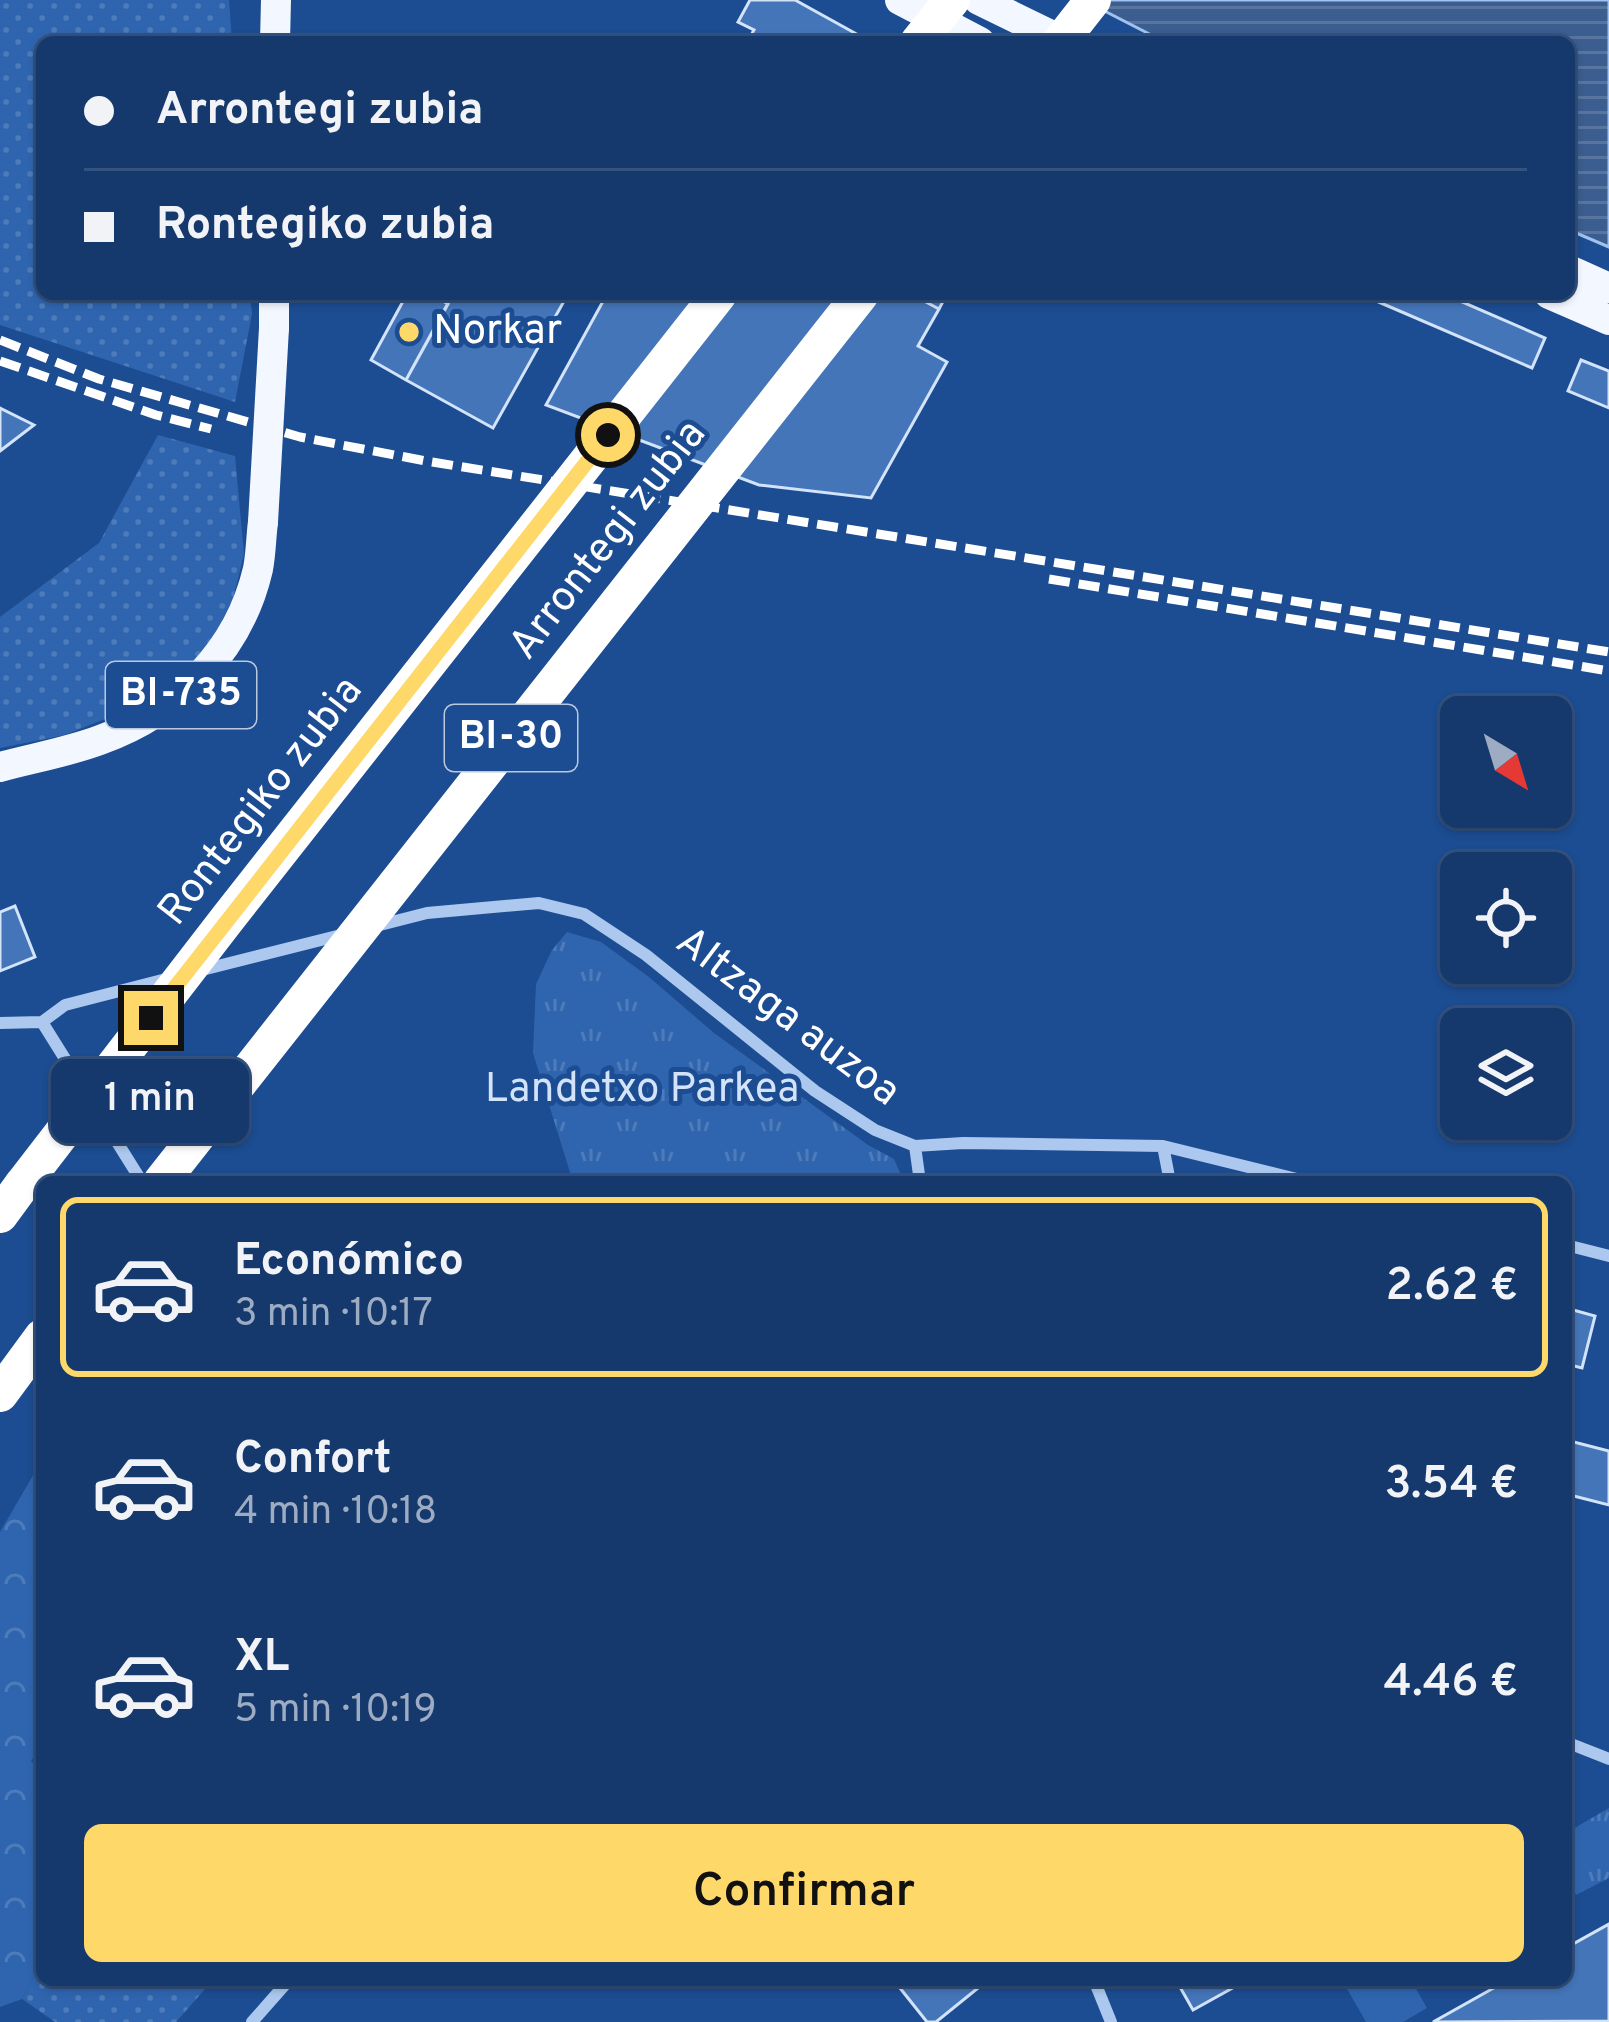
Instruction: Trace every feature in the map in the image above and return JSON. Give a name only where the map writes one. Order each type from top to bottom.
[{"type":"highway","points":[[923,36],[952,0]]},
{"type":"highway","points":[[1066,36],[1093,0]]},
{"type":"highway","name":"Arrontegi zubia","points":[[441,646],[714,300]]},
{"type":"highway","name":"Arrontegi zubia","points":[[166,1176],[856,300]]},
{"type":"highway","name":"Rontegiko zubia","points":[[0,1215],[441,646]]},
{"type":"highway","points":[[0,1394],[36,1344]]},
{"type":"main road","points":[[275,0],[275,36]]},
{"type":"main road","points":[[900,0],[969,36]]},
{"type":"main road","points":[[979,0],[1050,36]]},
{"type":"main road","points":[[1575,273],[1609,289]]},
{"type":"main road","name":"BI-735","points":[[0,767],[94,743],[147,719],[202,676],[239,621],[258,567],[263,522],[274,300]]},
{"type":"main road","points":[[1563,300],[1609,320]]},
{"type":"street","name":"Altzaga auzoa","points":[[0,1023],[42,1022],[65,1005],[427,914],[539,903],[584,914],[646,955],[814,1091],[875,1130],[914,1146]]},
{"type":"street","points":[[42,1022],[138,1176]]},
{"type":"street","points":[[919,1176],[914,1146],[963,1143],[1163,1146],[1285,1176]]},
{"type":"street","points":[[1163,1146],[1169,1176]]},
{"type":"street","points":[[1572,1247],[1609,1256]]},
{"type":"street","points":[[1572,1744],[1609,1759]]},
{"type":"street","points":[[253,2022],[284,1986]]},
{"type":"street","points":[[1097,1986],[1112,2022]]},
{"type":"green space","points":[[0,0],[229,0],[232,36],[36,36],[36,300],[251,300],[235,402],[0,325]]},
{"type":"green space","points":[[158,435],[235,456],[244,554],[233,599],[210,644],[182,677],[142,704],[65,735],[0,748],[0,617],[99,543]]},
{"type":"green space","name":"Landetxo Parkea","points":[[567,932],[601,942],[714,1033],[894,1159],[901,1176],[571,1176],[533,1053],[536,984],[552,950]]},
{"type":"green space","points":[[36,1470],[36,1754],[31,1761],[36,1765],[36,1971],[22,1999],[0,2007],[0,1532]]},
{"type":"green space","points":[[1609,1808],[1609,1878],[1576,1895],[1572,1887],[1572,1830]]},
{"type":"green space","points":[[36,1971],[36,1986],[208,1986],[176,2022],[55,2022],[22,1999]]},
{"type":"green space","points":[[1345,1986],[1414,1986],[1427,2008],[1403,2022],[1366,2022]]},
{"type":"shaded area","points":[[1083,0],[1609,0],[1609,247],[1575,233],[1575,36],[1153,36]]},
{"type":"building","points":[[750,0],[795,0],[860,36],[750,36],[754,30],[738,22]]},
{"type":"building","name":"Norkar","points":[[404,300],[448,304],[406,380],[371,360]]},
{"type":"building","points":[[450,300],[565,300],[493,428],[406,380]]},
{"type":"building","points":[[604,300],[922,300],[939,309],[918,346],[947,362],[871,498],[759,485],[546,405]]},
{"type":"building","points":[[922,300],[944,300],[939,309]]},
{"type":"building","points":[[1374,300],[1458,300],[1545,338],[1532,368]]},
{"type":"building","points":[[1581,360],[1609,371],[1609,408],[1568,391]]},
{"type":"building","points":[[0,408],[34,425],[0,451]]},
{"type":"building","points":[[15,906],[35,957],[0,971],[0,912]]},
{"type":"building","points":[[1572,1310],[1595,1316],[1582,1368],[1572,1366]]},
{"type":"building","points":[[1572,1442],[1609,1451],[1609,1505],[1572,1496]]},
{"type":"building","points":[[1609,1924],[1609,2021],[1433,2022],[1497,1986],[1572,1986],[1572,1945]]},
{"type":"building","points":[[898,1986],[981,1986],[936,2022],[927,2022]]},
{"type":"building","points":[[1179,1986],[1236,1986],[1193,2010]]},
{"type":"railway","points":[[0,340],[99,379],[300,437],[1609,652]]},
{"type":"railway","points":[[0,361],[211,429]]},
{"type":"railway","points":[[1049,579],[1609,671]]},
{"type":"place","name":"Norkar","points":[[409,332]]},
{"type":"route","points":[[151,1018],[608,435]]}]
